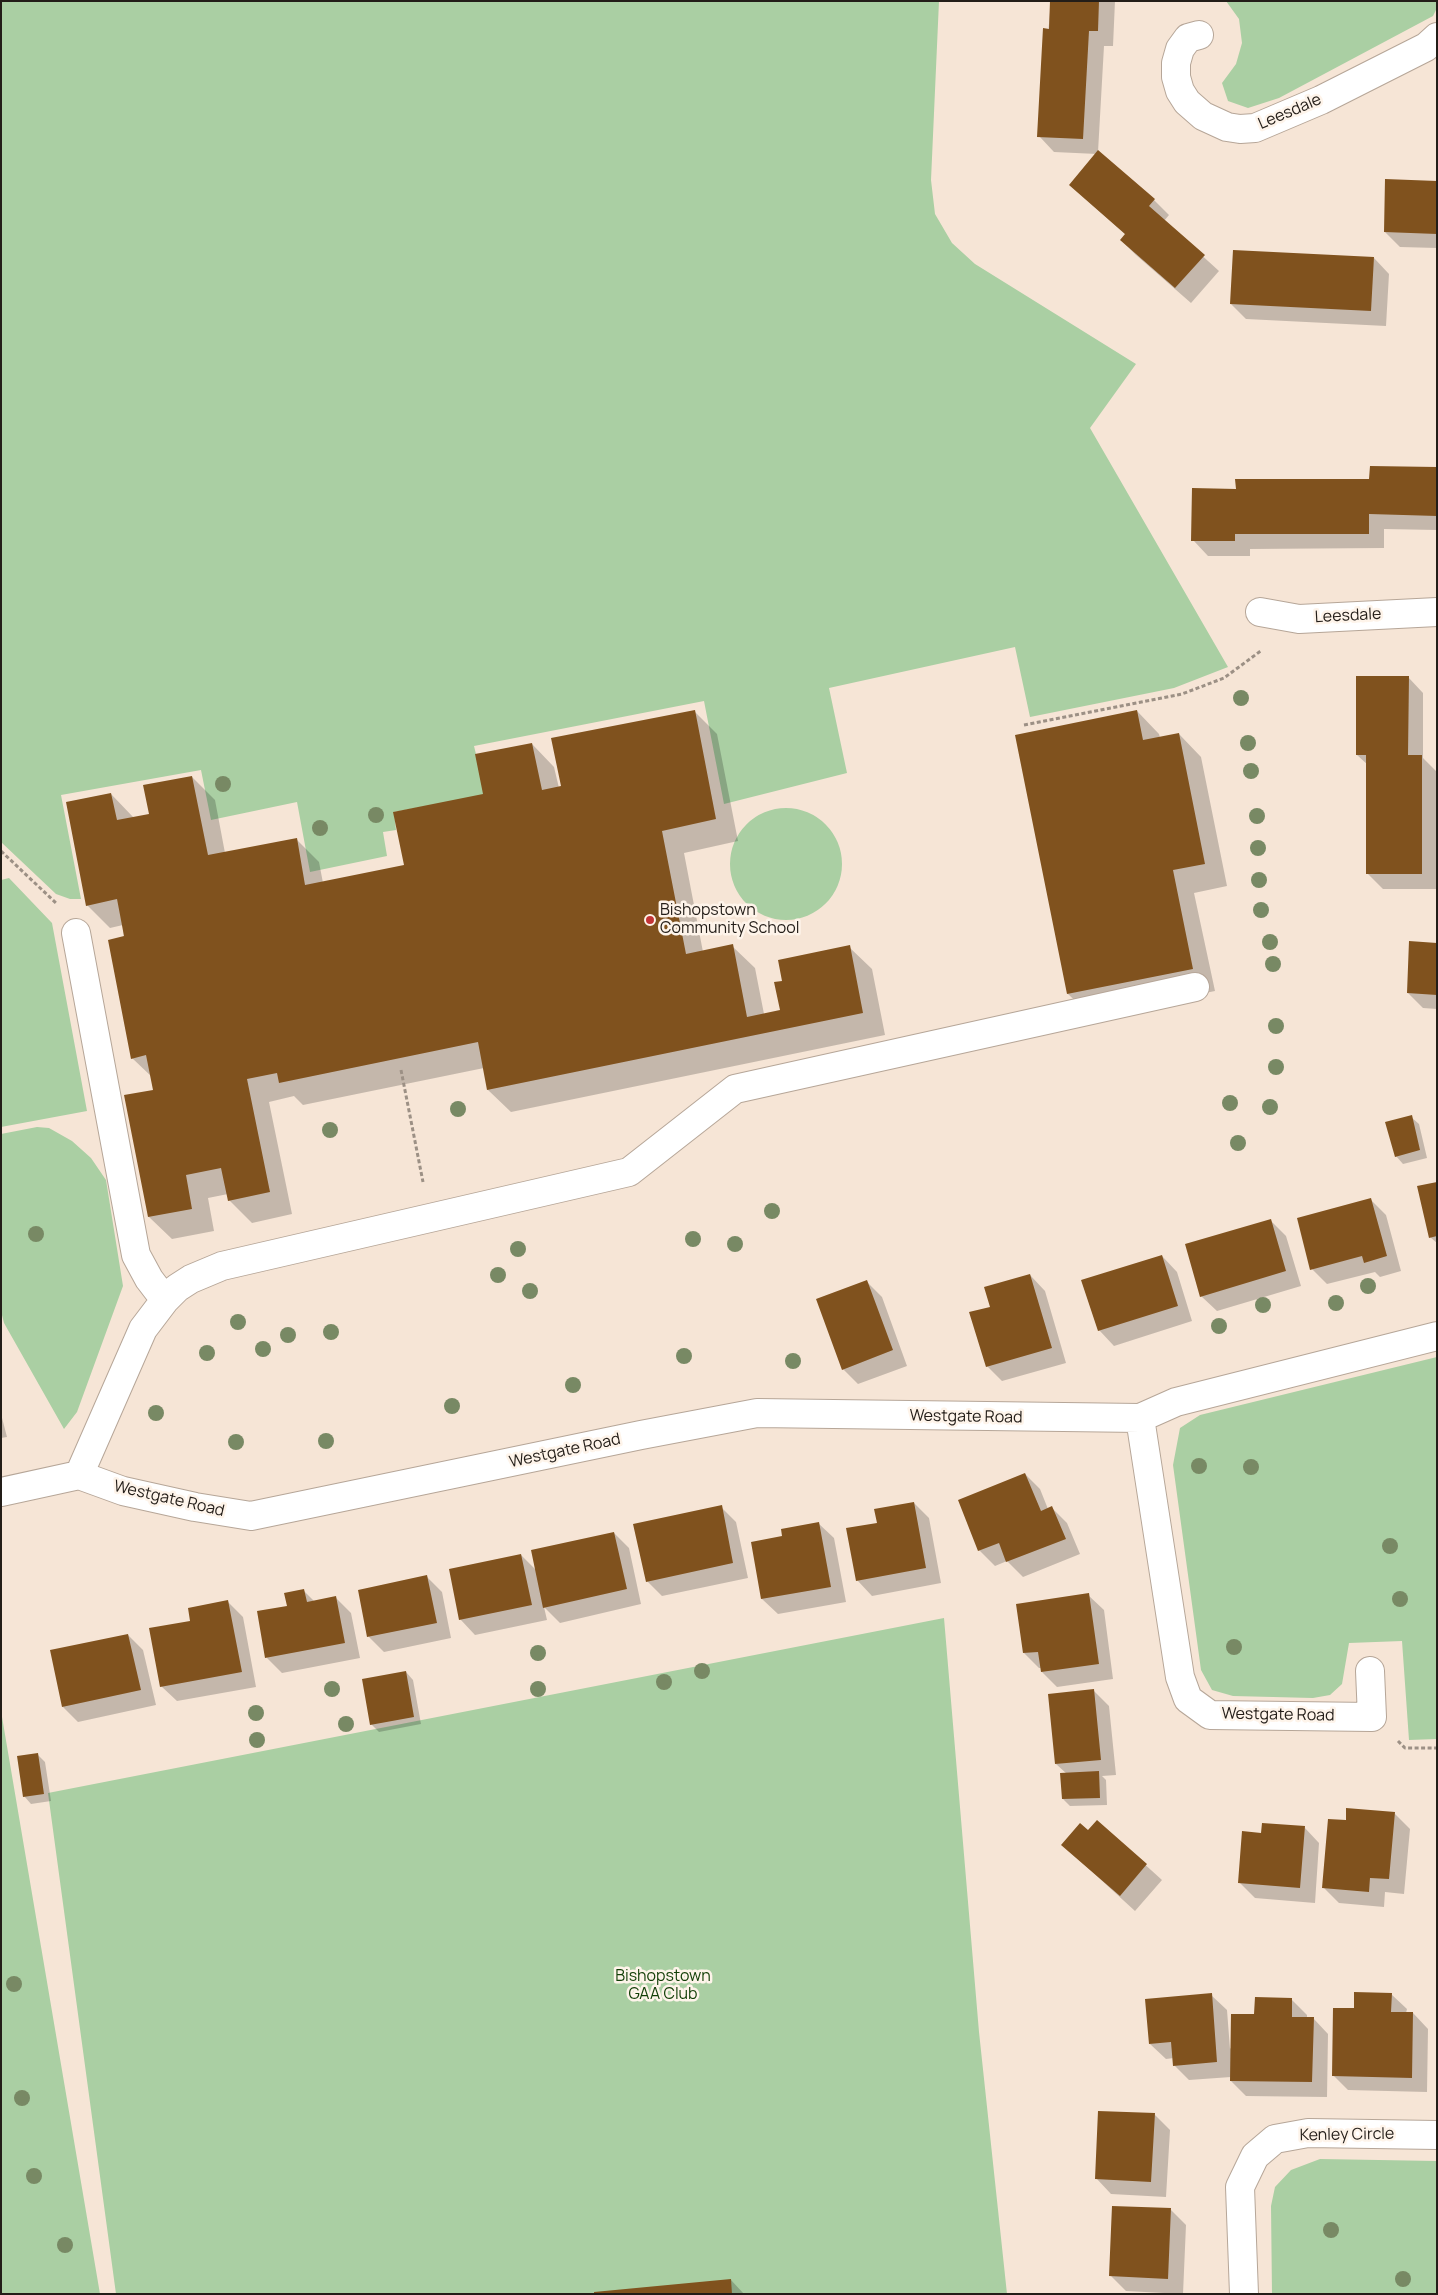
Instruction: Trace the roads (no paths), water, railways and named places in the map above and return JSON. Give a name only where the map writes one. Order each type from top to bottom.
[{"type":"street","name":"Leesdale","points":[[1199,35],[1188,38],[1180,49],[1176,63],[1176,77],[1180,91],[1187,102],[1203,116],[1227,127],[1240,129],[1254,128],[1321,100],[1426,48],[1437,37]]},
{"type":"street","name":"Leesdale","points":[[1260,612],[1299,619],[1437,612]]},
{"type":"street","points":[[76,933],[136,1255],[149,1279],[165,1300]]},
{"type":"street","points":[[1,1492],[79,1475],[143,1329],[165,1300],[177,1288],[191,1279],[222,1266],[629,1172],[735,1088],[1195,987]]},
{"type":"street","name":"Westgate Road","points":[[79,1475],[122,1491],[195,1507],[251,1516],[693,1424],[758,1413],[1140,1418],[1176,1402],[1437,1336]]},
{"type":"street","name":"Westgate Road","points":[[1140,1418],[1180,1677],[1188,1699],[1210,1715],[1372,1717],[1370,1671]]},
{"type":"street","name":"Kenley Circle","points":[[1244,2294],[1240,2187],[1255,2156],[1276,2139],[1308,2133],[1437,2135]]},
{"type":"place","name":"Bishopstown Community School","points":[[650,920]]},
{"type":"park label","name":"Bishopstown GAA Club","points":[[663,1986]]}]
